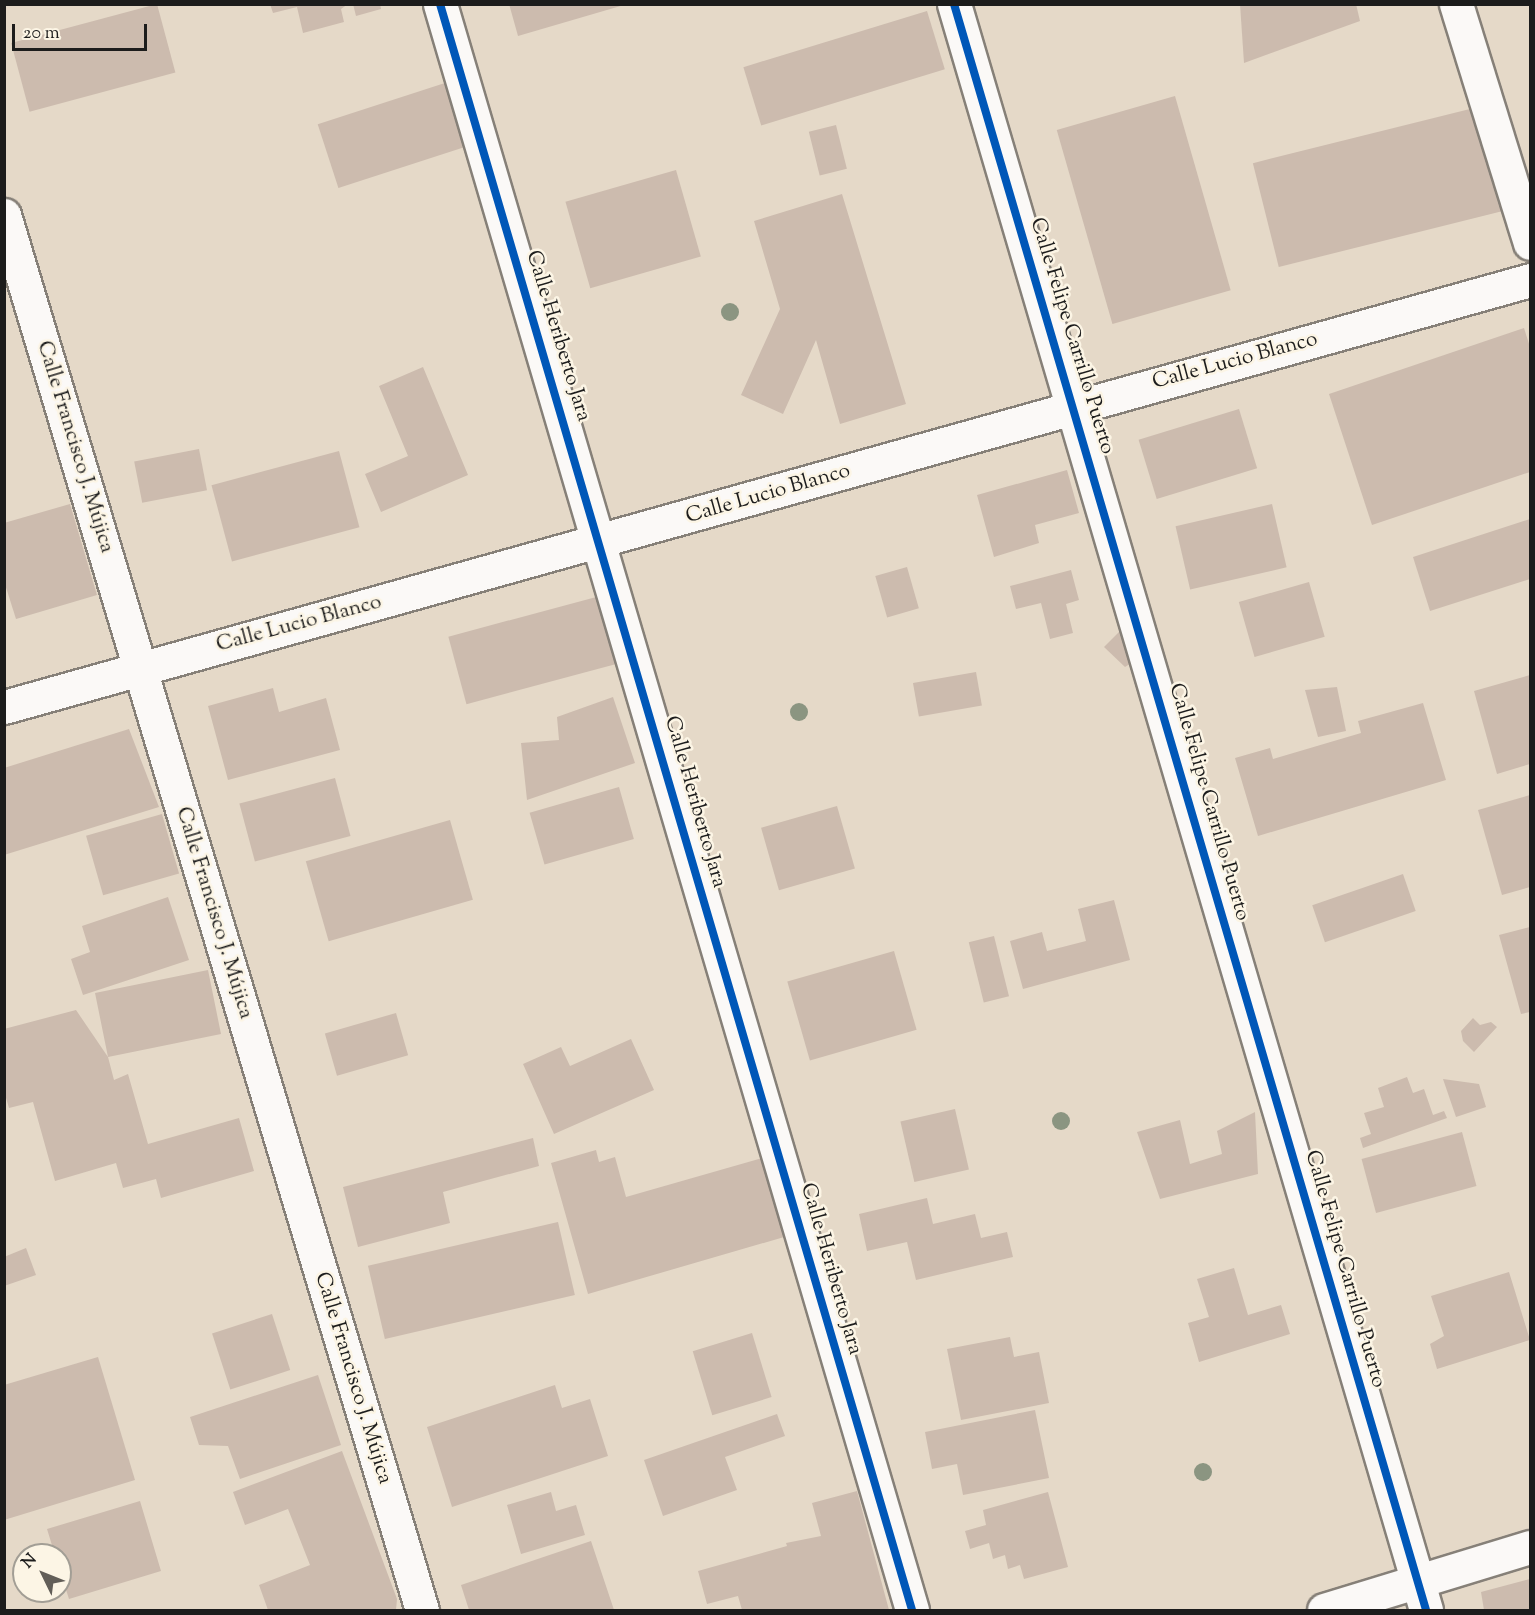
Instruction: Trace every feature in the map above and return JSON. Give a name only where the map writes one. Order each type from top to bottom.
[{"type":"street","name":"Calle Heriberto Jara","points":[[440,4],[601,543],[912,1611]]},
{"type":"street","name":"Calle Felipe Carrillo Puerto","points":[[954,4],[1075,406],[1422,1596]]},
{"type":"street","points":[[1456,4],[1530,243]]},
{"type":"street","name":"Calle Francisco J. Mújica","points":[[4,215],[422,1611]]},
{"type":"street","name":"Calle Lucio Blanco","points":[[4,707],[141,667],[601,543],[1075,406],[1530,280]]},
{"type":"street","points":[[1324,1611],[1422,1596],[1530,1547]]},
{"type":"building","points":[[157,4],[175,73],[30,112],[11,43]]},
{"type":"building","points":[[270,4],[348,4],[341,9],[344,22],[303,33],[297,7],[273,13]]},
{"type":"building","points":[[353,4],[380,4],[381,9],[356,16]]},
{"type":"building","points":[[509,4],[623,4],[624,5],[518,36]]},
{"type":"building","points":[[1240,4],[1356,4],[1360,21],[1244,63]]},
{"type":"building","points":[[927,11],[945,69],[761,125],[743,67]]},
{"type":"building","points":[[448,82],[469,146],[338,188],[318,124]]},
{"type":"building","points":[[1175,96],[1231,290],[1112,324],[1057,130]]},
{"type":"building","points":[[1478,107],[1504,211],[1279,267],[1253,163]]},
{"type":"building","points":[[836,125],[847,169],[820,175],[809,132]]},
{"type":"building","points":[[676,170],[701,257],[590,288],[565,202]]},
{"type":"building","points":[[842,194],[906,404],[840,424],[816,340],[783,414],[741,395],[780,309],[754,221]]},
{"type":"building","points":[[1524,328],[1530,347],[1530,472],[1372,525],[1329,394]]},
{"type":"building","points":[[423,367],[468,475],[381,512],[365,474],[408,456],[379,386]]},
{"type":"building","points":[[1239,409],[1257,468],[1157,499],[1139,440]]},
{"type":"building","points":[[199,449],[207,490],[142,503],[134,462]]},
{"type":"building","points":[[339,451],[359,527],[232,561],[211,485]]},
{"type":"building","points":[[1067,470],[1079,513],[1035,525],[1039,543],[994,557],[977,495]]},
{"type":"building","points":[[70,504],[97,595],[16,619],[4,581],[4,523]]},
{"type":"building","points":[[1272,504],[1287,567],[1190,590],[1176,526]]},
{"type":"building","points":[[1530,519],[1530,579],[1430,611],[1413,557]]},
{"type":"building","points":[[907,567],[919,608],[887,617],[875,576]]},
{"type":"building","points":[[1071,570],[1079,600],[1066,604],[1073,633],[1050,639],[1041,603],[1016,609],[1010,586]]},
{"type":"building","points":[[1309,582],[1325,637],[1255,657],[1239,602]]},
{"type":"building","points":[[600,596],[618,664],[466,704],[448,637]]},
{"type":"building","points":[[1120,631],[1127,639],[1133,662],[1125,667],[1104,647]]},
{"type":"building","points":[[976,672],[982,705],[919,717],[913,683]]},
{"type":"building","points":[[1530,675],[1530,764],[1497,774],[1474,691]]},
{"type":"building","points":[[1337,687],[1346,731],[1318,737],[1305,690]]},
{"type":"building","points":[[273,688],[279,712],[326,698],[340,750],[228,780],[208,706]]},
{"type":"building","points":[[613,697],[635,763],[527,800],[521,743],[559,740],[557,717]]},
{"type":"building","points":[[1423,703],[1446,780],[1258,836],[1235,758],[1270,748],[1273,759],[1361,733],[1358,721]]},
{"type":"building","points":[[129,729],[159,807],[4,855],[4,768]]},
{"type":"building","points":[[335,778],[351,836],[255,862],[239,804]]},
{"type":"building","points":[[619,787],[634,839],[544,865],[530,813]]},
{"type":"building","points":[[1530,795],[1530,887],[1502,895],[1478,810]]},
{"type":"building","points":[[837,806],[855,868],[779,890],[761,828]]},
{"type":"building","points":[[162,814],[179,874],[103,895],[86,836]]},
{"type":"building","points":[[450,820],[473,900],[329,941],[306,861]]},
{"type":"building","points":[[1403,874],[1416,911],[1325,942],[1312,905]]},
{"type":"building","points":[[168,897],[189,960],[83,995],[71,959],[90,952],[82,926]]},
{"type":"building","points":[[1114,900],[1130,960],[1023,989],[1010,941],[1042,932],[1047,951],[1086,941],[1078,909]]},
{"type":"building","points":[[1530,927],[1530,1012],[1521,1014],[1499,935]]},
{"type":"building","points":[[994,936],[1009,996],[984,1002],[969,942]]},
{"type":"building","points":[[894,951],[917,1030],[810,1060],[787,982]]},
{"type":"building","points":[[208,970],[221,1034],[108,1057],[95,993]]},
{"type":"building","points":[[76,1010],[108,1057],[114,1080],[128,1074],[148,1144],[239,1118],[254,1171],[161,1198],[156,1179],[123,1188],[116,1163],[55,1181],[33,1102],[9,1108],[4,1091],[4,1029]]},
{"type":"building","points":[[396,1013],[408,1055],[337,1076],[325,1033]]},
{"type":"building","points":[[1473,1018],[1480,1025],[1491,1022],[1497,1027],[1474,1052],[1463,1041],[1461,1031]]},
{"type":"building","points":[[631,1039],[654,1090],[554,1134],[523,1064],[561,1047],[570,1066]]},
{"type":"building","points":[[1407,1077],[1413,1093],[1424,1089],[1433,1115],[1444,1111],[1447,1118],[1363,1148],[1360,1138],[1371,1134],[1364,1113],[1384,1107],[1378,1088]]},
{"type":"building","points":[[1443,1079],[1479,1084],[1486,1107],[1456,1117]]},
{"type":"building","points":[[955,1109],[969,1169],[914,1182],[900,1122]]},
{"type":"building","points":[[1255,1112],[1258,1174],[1160,1199],[1137,1132],[1180,1120],[1190,1164],[1222,1154],[1217,1131]]},
{"type":"building","points":[[1462,1132],[1476,1186],[1376,1213],[1362,1159]]},
{"type":"building","points":[[533,1138],[539,1166],[443,1192],[450,1223],[358,1247],[343,1187]]},
{"type":"building","points":[[596,1150],[599,1162],[615,1157],[626,1197],[769,1156],[791,1235],[588,1294],[551,1163]]},
{"type":"building","points":[[927,1198],[933,1224],[975,1214],[981,1238],[1007,1232],[1013,1257],[916,1280],[907,1242],[867,1251],[859,1214]]},
{"type":"building","points":[[558,1222],[575,1295],[385,1339],[368,1266]]},
{"type":"building","points":[[26,1248],[36,1275],[4,1286],[4,1257]]},
{"type":"building","points":[[1234,1268],[1248,1315],[1281,1305],[1290,1334],[1199,1362],[1188,1323],[1209,1317],[1197,1279]]},
{"type":"building","points":[[1509,1272],[1530,1340],[1437,1369],[1430,1344],[1444,1336],[1431,1296]]},
{"type":"building","points":[[272,1314],[290,1370],[230,1390],[212,1333]]},
{"type":"building","points":[[752,1333],[772,1397],[712,1415],[693,1351]]},
{"type":"building","points":[[1010,1337],[1014,1357],[1039,1352],[1049,1403],[961,1420],[947,1349]]},
{"type":"building","points":[[98,1357],[135,1480],[4,1520],[4,1385]]},
{"type":"building","points":[[318,1375],[341,1445],[240,1479],[228,1446],[199,1445],[190,1417]]},
{"type":"building","points":[[555,1385],[562,1408],[590,1399],[608,1456],[452,1507],[427,1427]]},
{"type":"building","points":[[1035,1410],[1049,1478],[963,1495],[957,1464],[932,1469],[925,1432]]},
{"type":"building","points":[[777,1414],[785,1436],[725,1457],[737,1490],[663,1516],[644,1460]]},
{"type":"building","points":[[342,1451],[397,1599],[396,1610],[268,1610],[259,1585],[310,1565],[288,1509],[245,1525],[233,1492]]},
{"type":"building","points":[[857,1491],[889,1610],[742,1610],[738,1596],[707,1604],[698,1571],[787,1546],[786,1543],[821,1536],[812,1503]]},
{"type":"building","points":[[551,1492],[556,1511],[576,1505],[585,1535],[521,1554],[507,1505]]},
{"type":"building","points":[[1048,1492],[1068,1567],[1024,1579],[1020,1565],[1008,1569],[1005,1555],[993,1559],[989,1543],[970,1549],[965,1531],[986,1525],[983,1510]]},
{"type":"building","points":[[140,1501],[161,1571],[72,1598],[72,1543],[51,1543],[47,1529]]},
{"type":"building","points":[[591,1541],[614,1610],[469,1610],[461,1585]]},
{"type":"building","points":[[1530,1579],[1530,1610],[1484,1610],[1481,1592]]},
{"type":"cycle path","points":[[440,4],[912,1610]]},
{"type":"cycle path","points":[[954,4],[1426,1610]]}]
